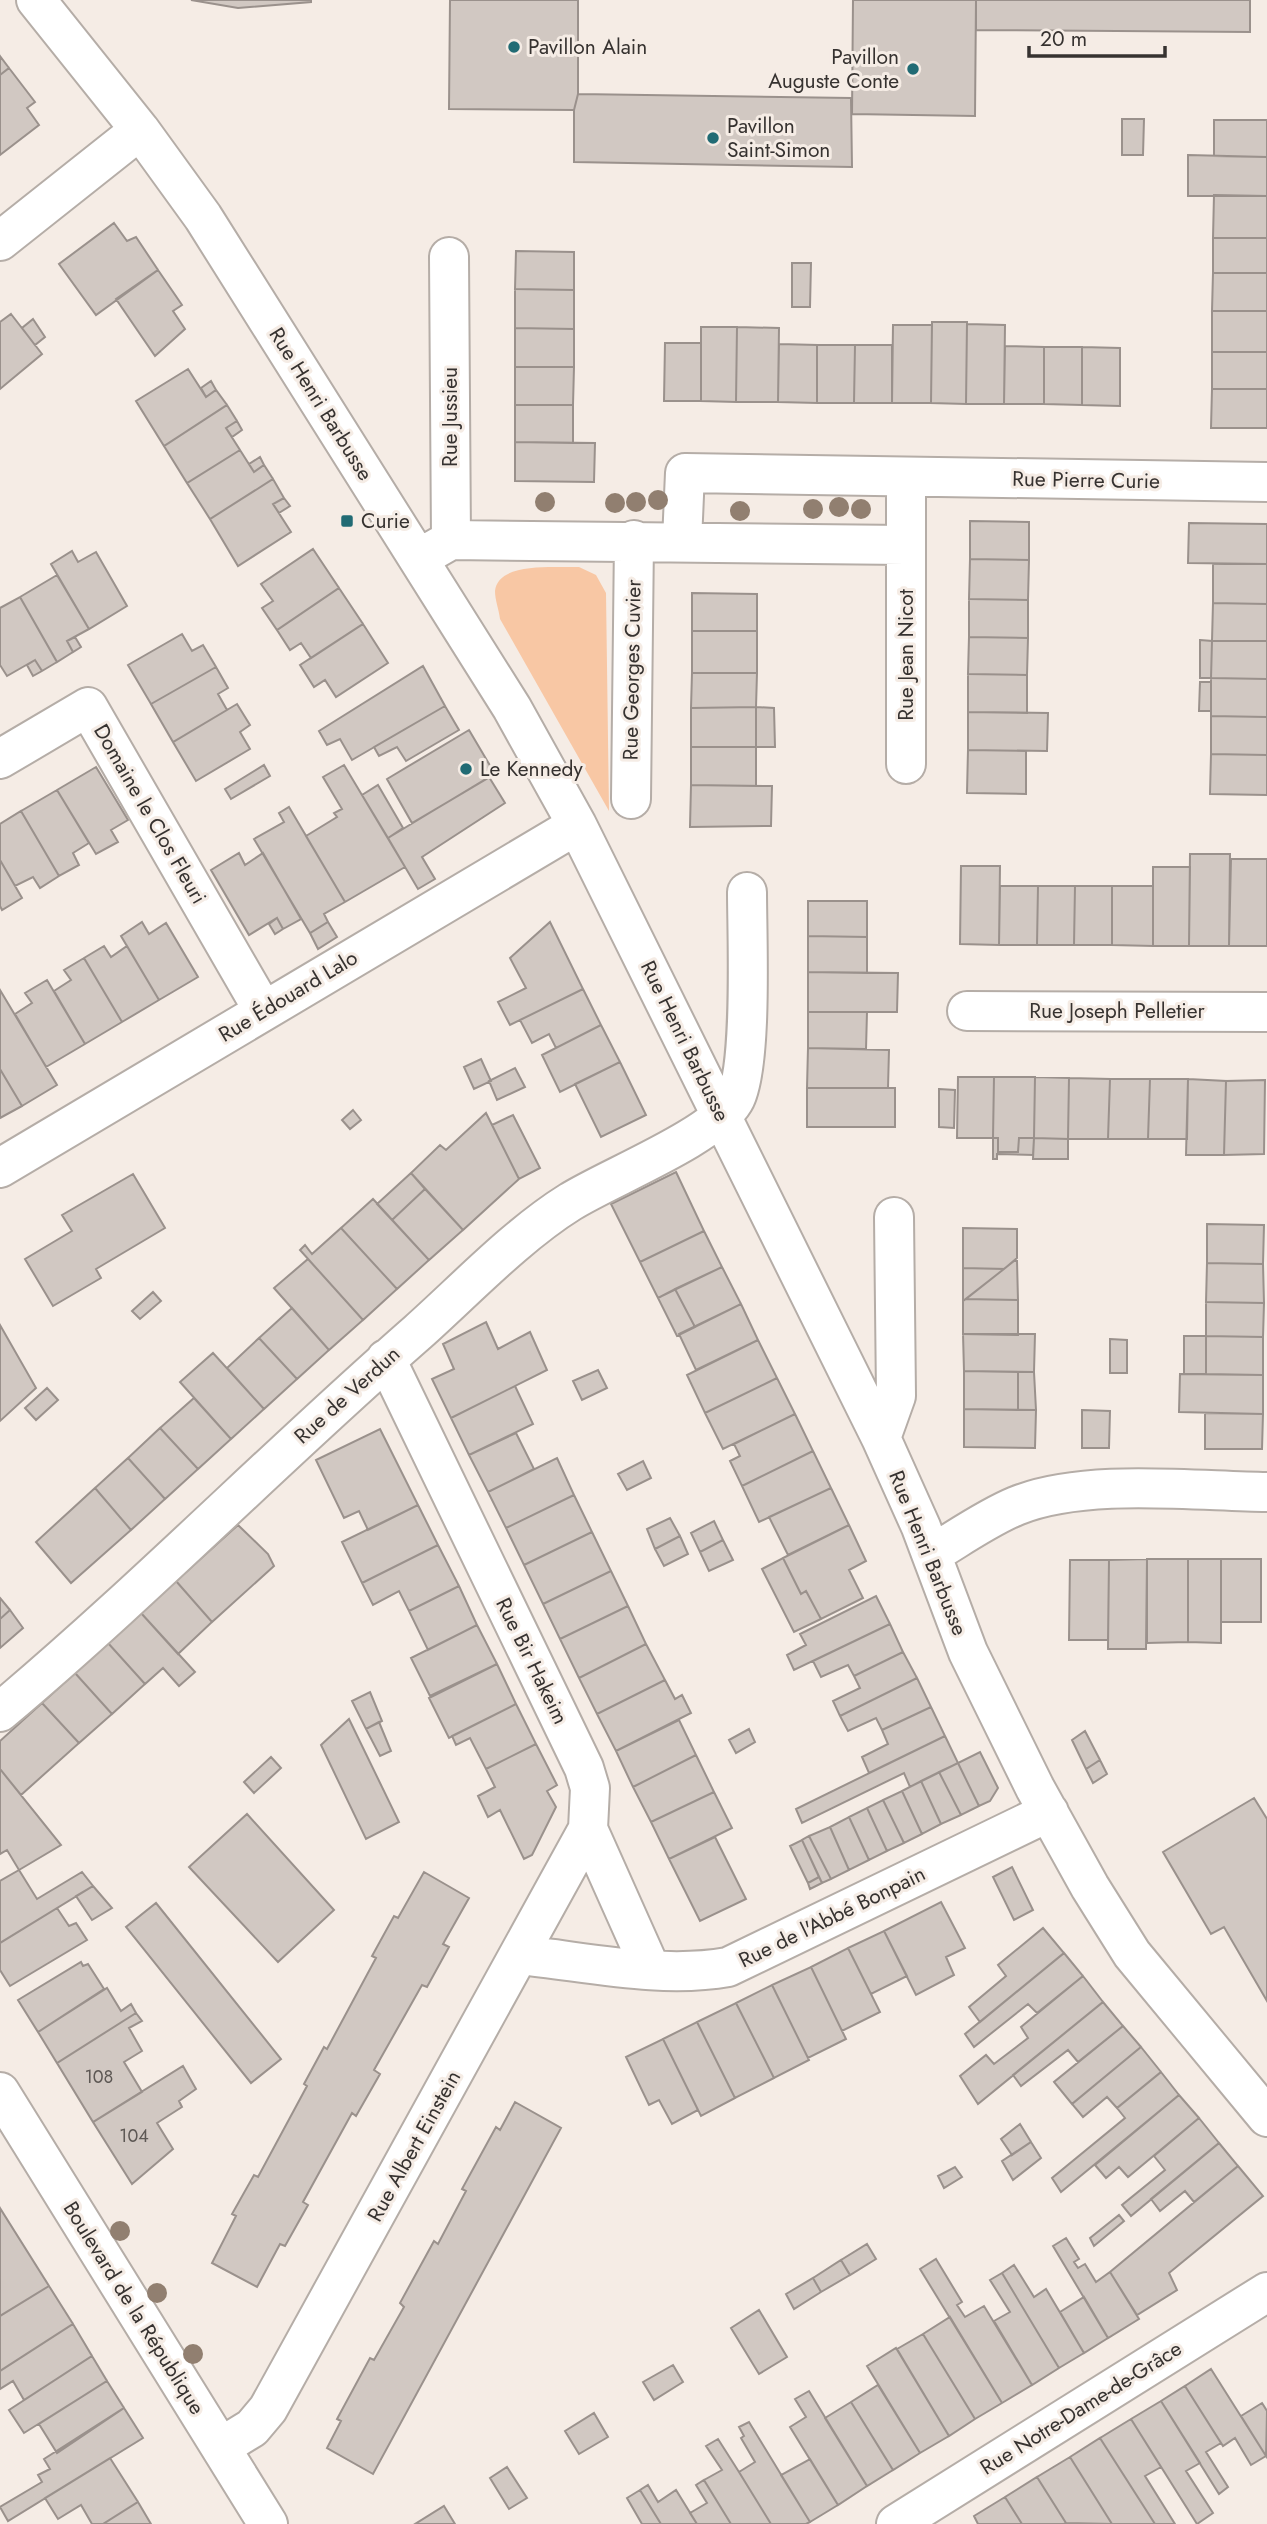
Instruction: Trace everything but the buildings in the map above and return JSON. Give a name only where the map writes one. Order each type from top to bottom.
[{"type":"street","name":"Rue Henri Barbusse","points":[[36,0],[140,130],[435,549],[512,708],[577,825],[881,1438],[932,1554],[968,1652],[1049,1812],[1132,1954],[1267,2117]]},
{"type":"street","points":[[0,241],[140,130]]},
{"type":"street","name":"Rue Jussieu","points":[[435,549],[449,257]]},
{"type":"street","name":"Rue Pierre Curie","points":[[682,541],[685,473],[1267,482]]},
{"type":"street","points":[[435,549],[634,540],[905,545],[906,477]]},
{"type":"street","name":"Rue Georges Cuvier","points":[[631,799],[634,540]]},
{"type":"street","name":"Rue Jean Nicot","points":[[905,545],[906,764]]},
{"type":"street","name":"Domaine le Clos Fleuri","points":[[0,759],[88,707],[263,1010]]},
{"type":"street","name":"Rue Édouard Lalo","points":[[0,1168],[577,825]]},
{"type":"street","points":[[722,1116],[733,1102],[744,1074],[747,892]]},
{"type":"street","name":"Rue Joseph Pelletier","points":[[967,1010],[1267,1012]]},
{"type":"street","name":"Rue de Verdun","points":[[0,1712],[386,1359],[569,1203],[680,1143],[722,1116]]},
{"type":"street","points":[[881,1438],[896,1396],[894,1217]]},
{"type":"street","name":"Rue Bir Hakeim","points":[[386,1359],[584,1768],[590,1788],[588,1829],[651,1970]]},
{"type":"street","points":[[932,1554],[1016,1506],[1048,1497],[1090,1490],[1267,1492]]},
{"type":"street","name":"Rue de l'Abbé Bonpain","points":[[520,1955],[651,1970],[709,1970],[744,1961],[1049,1812]]},
{"type":"street","name":"Rue Albert Einstein","points":[[220,2447],[252,2428],[268,2409],[588,1829]]},
{"type":"street","name":"Boulevard de la République","points":[[0,2092],[268,2524]]},
{"type":"street","name":"Rue Notre-Dame-de-Grâce","points":[[896,2524],[1267,2292]]},
{"type":"shaded area","points":[[579,567],[596,575],[606,593],[609,811],[500,619],[495,594],[499,581],[517,570]]},
{"type":"place","name":"Pavillon Alain","points":[[514,47]]},
{"type":"place","name":"Pavillon Auguste Conte","points":[[913,69]]},
{"type":"place","name":"Pavillon Saint-Simon","points":[[713,138]]},
{"type":"place","name":"Curie","points":[[347,521]]},
{"type":"place","name":"Le Kennedy","points":[[466,769]]}]
